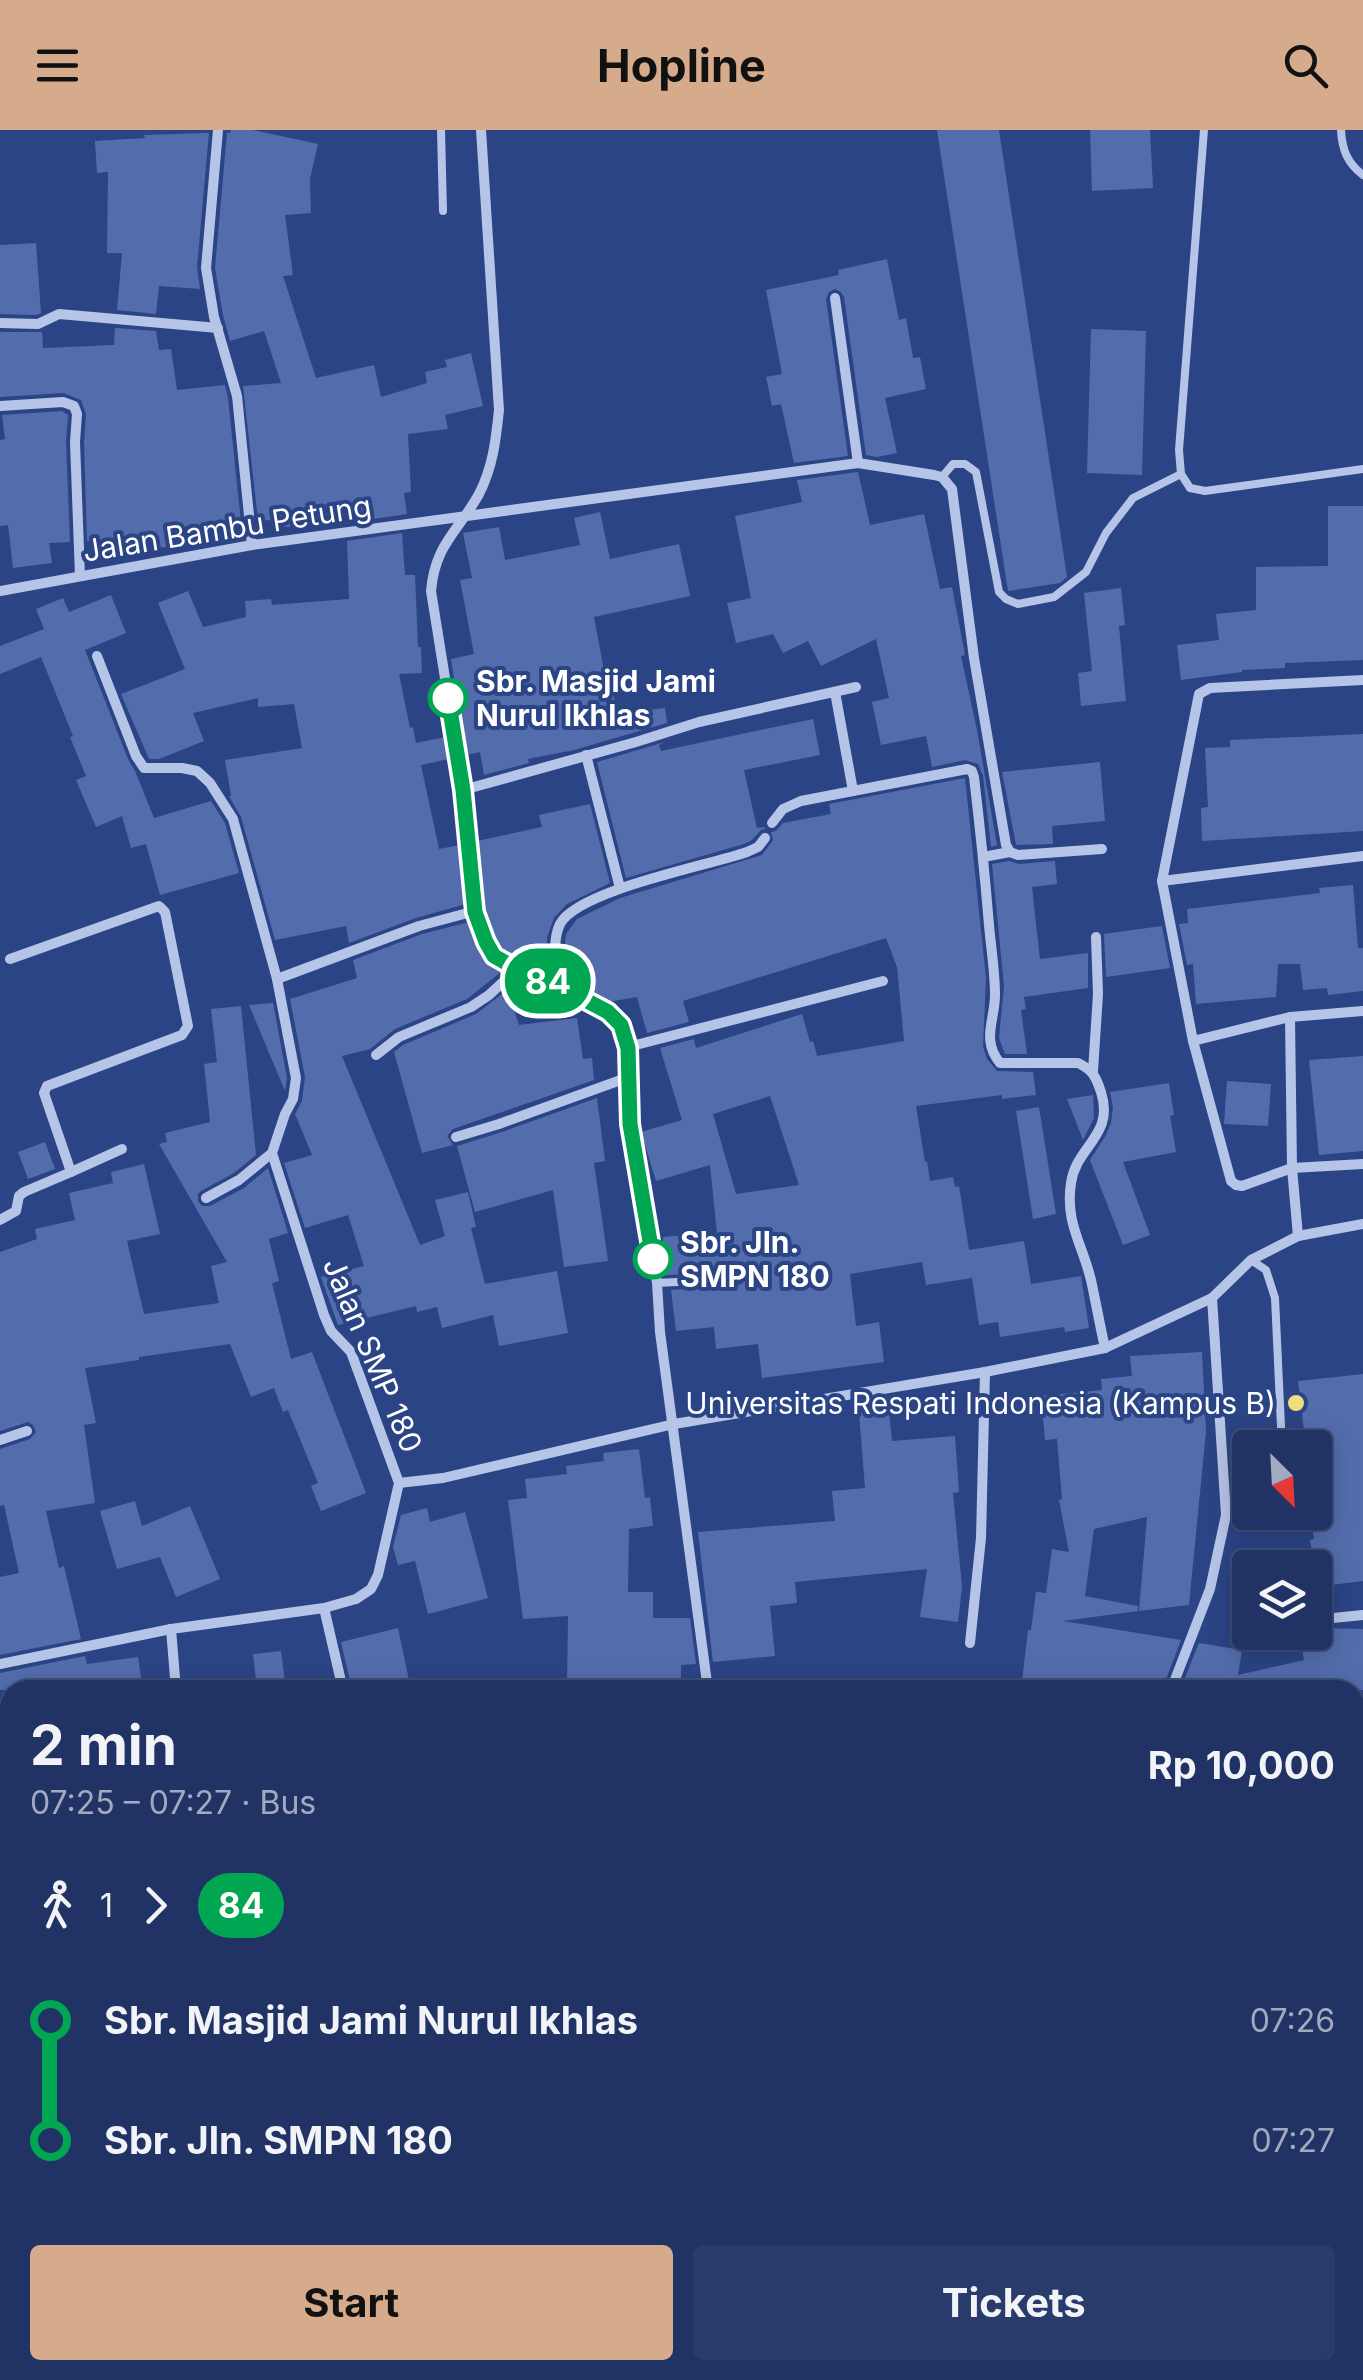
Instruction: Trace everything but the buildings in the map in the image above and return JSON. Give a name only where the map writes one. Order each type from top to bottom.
[{"type":"street","points":[[218,130],[206,268],[212,307],[237,396],[252,546]]},
{"type":"street","points":[[481,130],[500,410],[496,448],[478,496],[437,558],[431,592],[463,790],[475,912],[494,956],[608,1012],[621,1025],[628,1048],[630,1124],[657,1283],[660,1332],[707,1680]]},
{"type":"street","points":[[835,298],[858,464]]},
{"type":"street","points":[[0,323],[38,324],[59,314],[218,328]]},
{"type":"street","points":[[0,406],[63,402],[74,406],[80,576]]},
{"type":"street","name":"Jalan Bambu Petung","points":[[0,591],[252,546],[858,464],[942,478]]},
{"type":"street","points":[[942,478],[952,489],[974,658],[1010,852]]},
{"type":"street","points":[[97,656],[144,768],[197,771],[210,783],[233,819],[277,979],[296,1078],[293,1100],[272,1153],[239,1180],[206,1198]]},
{"type":"street","points":[[1363,680],[1210,688],[1199,694],[1162,880],[1193,1041],[1231,1181],[1242,1186],[1292,1168],[1363,1164]]},
{"type":"street","points":[[463,790],[699,722],[856,687]]},
{"type":"street","points":[[835,692],[853,791]]},
{"type":"street","points":[[586,755],[620,888]]},
{"type":"street","points":[[772,823],[790,805],[972,771],[995,994],[989,1025],[995,1057],[1012,1064],[1078,1063],[1093,1072]]},
{"type":"street","points":[[559,986],[555,946],[560,924],[577,908],[620,888],[736,856],[758,846],[765,838]]},
{"type":"street","points":[[983,856],[1102,849]]},
{"type":"street","points":[[1162,880],[1363,856]]},
{"type":"street","points":[[10,958],[154,906],[165,912],[187,1030],[46,1086],[44,1093],[71,1172]]},
{"type":"street","points":[[277,979],[419,926],[475,912]]},
{"type":"street","points":[[1096,937],[1098,994],[1093,1072],[1105,1104],[1104,1121],[1071,1178],[1069,1216],[1090,1276],[1105,1348]]},
{"type":"street","points":[[376,1055],[399,1037],[490,996],[517,969]]},
{"type":"street","points":[[628,1048],[883,980]]},
{"type":"street","points":[[1193,1041],[1290,1018],[1363,1012]]},
{"type":"street","points":[[1290,1018],[1292,1168],[1298,1236]]},
{"type":"street","points":[[456,1137],[629,1077]]},
{"type":"street","points":[[5,1218],[16,1211],[24,1192],[122,1149]]},
{"type":"street","name":"Jalan SMP 180","points":[[0,1664],[171,1629],[324,1608],[356,1600],[371,1589],[378,1575],[400,1482],[351,1352],[331,1331],[324,1315],[272,1153]]},
{"type":"street","name":"Jalan SMP 180","points":[[400,1482],[444,1478],[674,1424],[1105,1348],[1212,1298],[1251,1260],[1298,1236],[1363,1224]]},
{"type":"street","points":[[1175,1680],[1210,1589],[1226,1514],[1212,1298]]},
{"type":"street","points":[[970,1643],[981,1538],[985,1372]]},
{"type":"street","points":[[0,1440],[27,1431]]},
{"type":"street","points":[[324,1608],[341,1680]]},
{"type":"street","points":[[1333,1618],[1363,1615]]},
{"type":"street","points":[[171,1629],[175,1680]]},
{"type":"lane","points":[[440,130],[443,211]]},
{"type":"lane","points":[[1204,130],[1178,450],[1180,474],[1190,488],[1205,490],[1363,469]]},
{"type":"lane","points":[[1339,130],[1343,151],[1353,168],[1363,175]]},
{"type":"lane","points":[[942,478],[953,464],[966,464],[976,472],[999,592],[1018,604],[1054,596],[1086,572],[1106,533],[1133,498],[1180,474]]},
{"type":"lane","points":[[1251,1260],[1266,1270],[1276,1298],[1281,1430]]},
{"type":"lane","points":[[657,1283],[737,1279]]},
{"type":"bus line","name":"84","points":[[448,698],[463,790],[475,912],[486,942],[494,956],[608,1012],[621,1025],[628,1048],[630,1124],[653,1259]]},
{"type":"place","name":"Sbr. Masjid Jami Nurul Ikhlas","points":[[448,698]]},
{"type":"place","name":"Sbr. Jln. SMPN 180","points":[[653,1259]]},
{"type":"place","name":"Universitas Respati Indonesia (Kampus B)","points":[[1296,1403]]}]
